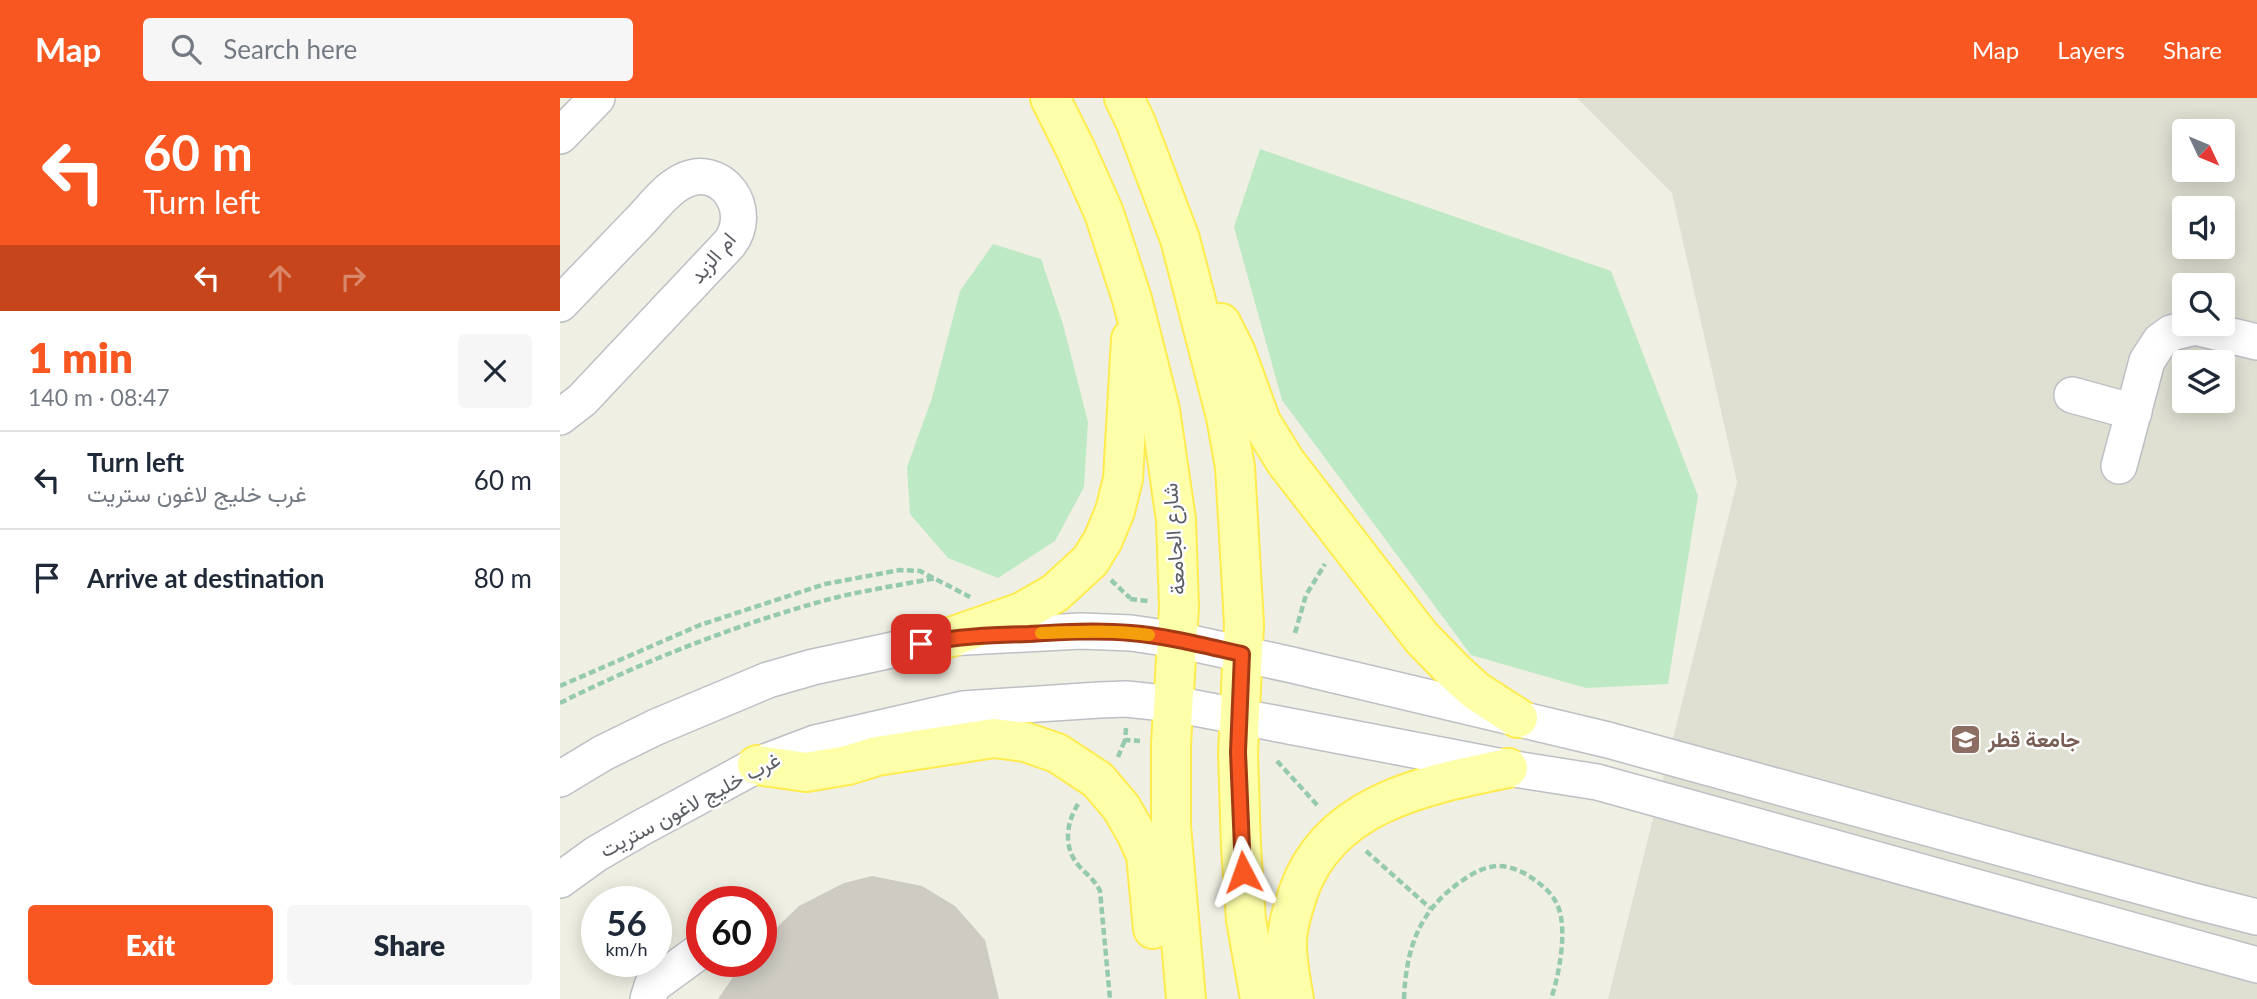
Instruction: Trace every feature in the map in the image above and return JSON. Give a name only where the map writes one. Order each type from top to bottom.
[{"type":"main road","name":"شارع الجامعة","points":[[1050,98],[1104,213],[1132,299],[1160,410],[1169,467],[1180,607],[1171,744],[1171,826],[1186,999]]},
{"type":"main road","points":[[1124,98],[1180,239],[1226,417],[1235,467],[1244,624],[1238,752],[1241,847],[1247,920],[1261,999]]},
{"type":"main road","points":[[1193,287],[1217,315],[1236,353],[1261,422],[1285,461],[1421,638],[1476,691],[1518,718]]},
{"type":"main road","points":[[948,638],[1022,612],[1055,593],[1090,561],[1103,540],[1115,511],[1123,479],[1132,299]]},
{"type":"main road","points":[[757,765],[806,772],[848,765],[877,756],[994,738],[1025,742],[1057,753],[1098,780],[1121,807],[1136,833],[1146,855],[1154,937],[1173,999]]},
{"type":"main road","points":[[1294,999],[1287,944],[1291,914],[1302,880],[1325,844],[1341,829],[1381,803],[1436,783],[1508,768]]},
{"type":"street","points":[[560,136],[597,98]]},
{"type":"street","name":"ام الزبد","points":[[560,304],[680,183],[691,178],[712,179],[722,184],[737,203],[739,226],[737,235],[730,244],[582,400],[560,417]]},
{"type":"street","points":[[2119,466],[2152,350],[2171,333],[2195,327],[2257,342]]},
{"type":"street","points":[[2071,395],[2134,412]]},
{"type":"street","points":[[560,779],[603,753],[656,727],[768,680],[813,667],[948,638],[1081,631],[1131,633],[1242,654],[1666,755],[2257,917]]},
{"type":"street","name":"غرب خليج لاغون ستريت","points":[[560,880],[628,835],[757,765],[815,743],[963,709],[1126,699],[1174,704],[1508,768],[1597,782],[2214,953]]},
{"type":"street","points":[[1655,798],[1666,755]]},
{"type":"street","points":[[2204,904],[2257,907]]},
{"type":"street","points":[[2179,944],[2204,904]]},
{"type":"street","points":[[2214,953],[2257,955]]},
{"type":"street","points":[[2214,953],[2257,965]]},
{"type":"street","points":[[2214,953],[2234,971],[2257,984]]},
{"type":"street","points":[[645,995],[686,963]]},
{"type":"path","points":[[1295,633],[1306,595],[1328,559],[1346,540]]},
{"type":"path","points":[[560,686],[700,625],[825,584],[900,570],[920,571],[937,578],[832,598],[730,630],[663,656],[560,703]]},
{"type":"path","points":[[1110,999],[1100,891],[1096,882],[1073,856],[1068,845],[1071,814],[1078,802],[1118,757],[1125,740]]},
{"type":"path","points":[[1277,761],[1341,829],[1430,908]]},
{"type":"path","points":[[1404,999],[1405,968],[1413,941],[1430,908],[1474,872],[1494,866],[1510,867],[1528,875],[1553,896],[1560,911],[1559,974],[1551,999]]},
{"type":"shaded area","name":"جامعة قطر","points":[[1577,98],[2257,98],[2257,999],[1608,999],[1737,482],[1672,193]]},
{"type":"green space","points":[[1260,149],[1611,271],[1698,496],[1668,684],[1586,688],[1471,655],[1282,400],[1234,227]]},
{"type":"green space","points":[[993,244],[1041,259],[1063,324],[1088,422],[1084,487],[1055,541],[998,578],[948,558],[910,514],[907,467],[932,398],[960,291]]},
{"type":"building","points":[[872,876],[922,886],[955,906],[985,940],[999,999],[718,999],[733,977],[777,977],[777,927],[799,906],[844,883]]},
{"type":"slow traffic","points":[[1041,633],[1081,631],[1149,635]]},
{"type":"place","name":"جامعة قطر","points":[[1965,740]]},
{"type":"route","points":[[921,644],[948,638],[1081,631],[1131,633],[1242,654],[1238,752],[1243,872]]}]
